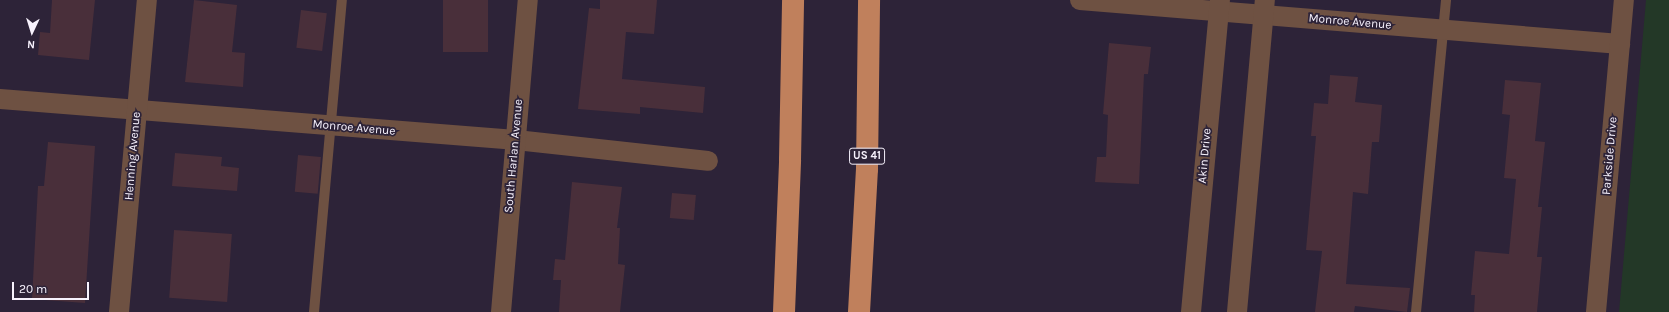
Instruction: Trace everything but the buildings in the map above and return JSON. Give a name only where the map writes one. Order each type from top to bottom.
[{"type":"highway","points":[[784,312],[790,160],[793,0]]},
{"type":"highway","name":"US 41","points":[[860,312],[867,169],[869,0]]},
{"type":"street","name":"Henning Avenue","points":[[119,312],[147,0]]},
{"type":"street","name":"South Harlan Avenue","points":[[501,312],[528,0]]},
{"type":"street","name":"Monroe Avenue","points":[[1080,0],[1265,7],[1443,30],[1620,44]]},
{"type":"street","name":"Parkside Drive","points":[[1596,312],[1624,0]]},
{"type":"street","name":"Akin Drive","points":[[1191,312],[1219,6]]},
{"type":"street","points":[[1237,312],[1265,7]]},
{"type":"street","name":"Monroe Avenue","points":[[0,99],[516,140],[708,161]]},
{"type":"lane","points":[[314,312],[332,126],[342,0]]},
{"type":"lane","points":[[1416,312],[1446,0]]},
{"type":"green space","points":[[1646,0],[1669,0],[1669,312],[1619,312]]}]
